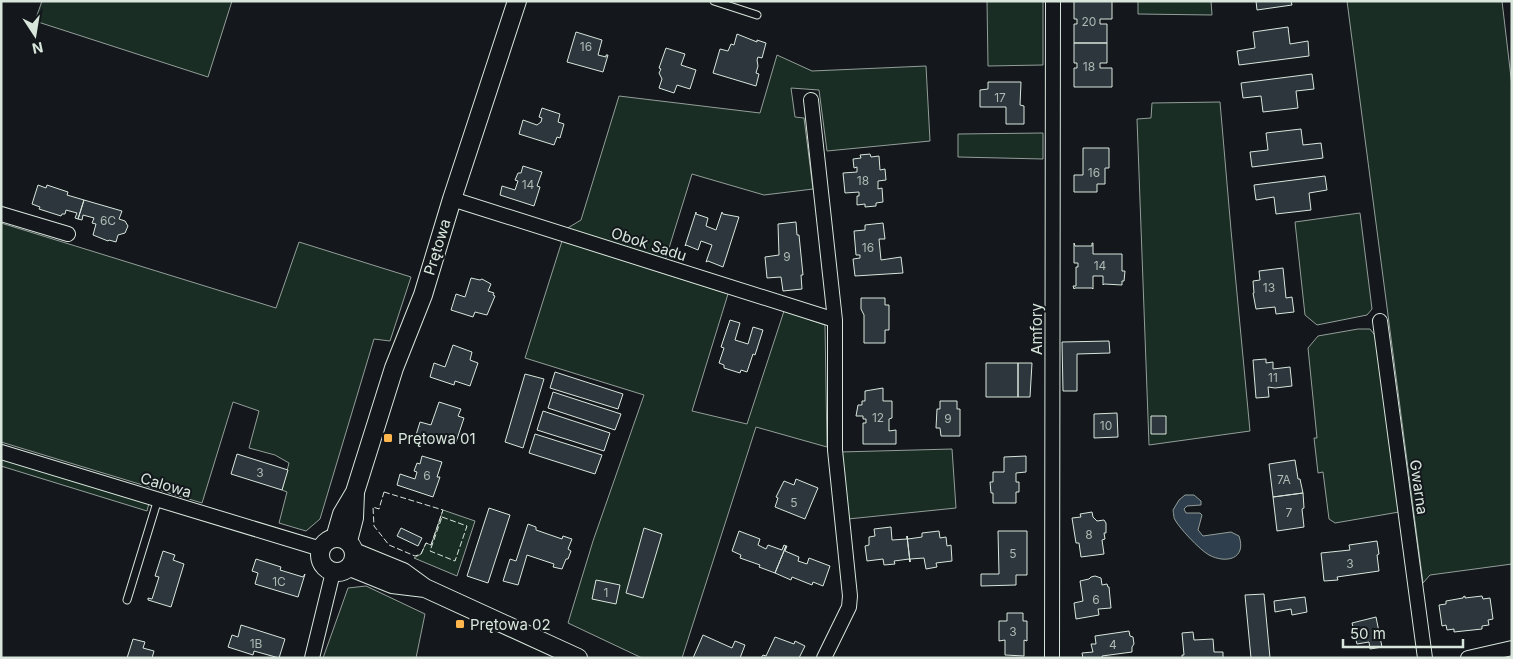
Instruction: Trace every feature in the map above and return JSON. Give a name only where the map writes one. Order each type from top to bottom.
[{"type":"street","name":"Prętowa","points":[[347,549],[342,514],[355,492],[394,368],[423,295],[452,199],[517,1]]},
{"type":"street","name":"Amfory","points":[[1052,658],[1053,1]]},
{"type":"street","points":[[811,100],[835,320],[835,450],[850,602],[824,658]]},
{"type":"street","name":"Obok Sadu","points":[[452,199],[835,320]]},
{"type":"street","points":[[1,214],[68,234]]},
{"type":"street","name":"Gwarna","points":[[1380,320],[1425,658]]},
{"type":"street","name":"Calowa","points":[[1,452],[321,549]]},
{"type":"street","points":[[347,549],[341,572],[333,572],[323,564],[321,549],[326,542],[347,549],[403,572],[425,588],[578,658]]},
{"type":"street","points":[[312,658],[333,572]]},
{"type":"street","points":[[1468,658],[1512,648]]},
{"type":"lane","points":[[714,1],[756,15]]},
{"type":"lane","points":[[127,600],[158,499]]},
{"type":"green space","points":[[42,1],[232,1],[208,77],[35,21]]},
{"type":"green space","points":[[987,1],[1043,1],[1043,65],[988,66]]},
{"type":"green space","points":[[1138,1],[1211,1],[1212,15],[1138,14]]},
{"type":"green space","points":[[1347,1],[1502,1],[1512,86],[1512,564],[1430,575],[1423,583]]},
{"type":"green space","points":[[777,55],[812,71],[926,66],[930,141],[827,151],[819,90],[791,88],[795,117],[804,118],[813,189],[764,195],[692,174],[665,261],[566,229],[581,220],[619,96],[760,113]]},
{"type":"green space","points":[[1220,102],[1250,431],[1149,445],[1137,119],[1151,118],[1152,103]]},
{"type":"green space","points":[[1043,133],[1043,159],[958,157],[958,134]]},
{"type":"green space","points":[[1360,213],[1372,309],[1367,315],[1317,325],[1305,315],[1295,222]]},
{"type":"green space","points":[[1,223],[276,308],[299,242],[411,277],[390,341],[374,339],[320,519],[306,531],[279,523],[287,492],[282,490],[289,463],[275,455],[249,448],[259,411],[233,402],[202,503],[1,442]]},
{"type":"green space","points":[[562,241],[728,294],[692,411],[747,424],[784,311],[825,325],[827,447],[756,427],[682,658],[642,658],[568,623],[593,541],[644,395],[525,358]]},
{"type":"green space","points":[[1358,329],[1370,329],[1377,338],[1399,512],[1335,523],[1329,519],[1323,472],[1318,473],[1314,438],[1317,438],[1308,348],[1318,336]]},
{"type":"green space","points":[[952,449],[956,508],[848,519],[840,452]]},
{"type":"green space","points":[[1,458],[149,503],[147,511],[1,466]]},
{"type":"green space","points":[[443,510],[475,521],[457,576],[414,558],[421,554],[426,543],[431,545]]},
{"type":"green space","points":[[366,586],[425,614],[416,658],[323,658],[348,588]]},
{"type":"water","points":[[1185,495],[1194,495],[1201,501],[1201,505],[1187,506],[1184,509],[1186,513],[1200,513],[1202,515],[1198,530],[1203,536],[1231,532],[1239,536],[1241,544],[1238,554],[1228,559],[1215,558],[1200,548],[1184,532],[1174,518],[1173,510],[1179,500]]},
{"type":"building","points":[[1074,1],[1112,1],[1112,19],[1100,19],[1100,24],[1107,24],[1107,43],[1074,43],[1074,24],[1077,24],[1077,19],[1074,19]]},
{"type":"building","points":[[1256,1],[1291,1],[1292,5],[1257,10]]},
{"type":"building","points":[[1288,27],[1290,44],[1308,41],[1309,56],[1239,65],[1237,51],[1255,48],[1253,32]]},
{"type":"building","points":[[576,32],[602,40],[598,55],[606,57],[608,55],[603,72],[567,62]]},
{"type":"building","points":[[737,34],[757,42],[757,40],[766,43],[762,58],[758,57],[757,60],[756,73],[759,74],[756,86],[713,73],[720,49],[728,51],[731,44],[734,45]]},
{"type":"building","points":[[1074,43],[1107,43],[1107,63],[1100,63],[1100,68],[1112,68],[1112,87],[1074,87],[1074,68],[1077,68],[1077,63],[1074,63]]},
{"type":"building","points":[[666,48],[685,54],[681,65],[696,70],[690,89],[677,85],[674,93],[659,88],[662,79],[659,73],[661,69],[659,68]]},
{"type":"building","points":[[1312,74],[1314,89],[1296,91],[1298,108],[1263,112],[1261,96],[1243,98],[1241,83]]},
{"type":"building","points":[[988,82],[1021,82],[1020,105],[1024,106],[1024,124],[1006,124],[1006,107],[980,107],[980,90],[988,89]]},
{"type":"building","points":[[542,108],[560,114],[558,122],[564,124],[560,138],[557,137],[554,145],[519,134],[523,120],[537,125],[541,122],[542,118],[539,117]]},
{"type":"building","points":[[1301,129],[1303,145],[1321,143],[1323,158],[1252,167],[1250,152],[1268,150],[1266,133]]},
{"type":"building","points":[[1083,148],[1109,148],[1109,168],[1105,168],[1105,184],[1097,184],[1097,192],[1074,192],[1074,175],[1083,175]]},
{"type":"building","points":[[870,154],[871,157],[879,156],[880,170],[885,169],[886,180],[878,181],[878,189],[882,188],[883,202],[876,203],[876,206],[865,207],[865,204],[857,205],[859,192],[845,193],[843,173],[857,172],[857,167],[854,168],[853,159],[861,158],[860,155]]},
{"type":"building","points":[[523,166],[542,172],[537,186],[540,187],[534,206],[500,195],[502,186],[515,190],[518,181],[515,180],[518,173],[521,173]]},
{"type":"building","points":[[1325,176],[1327,190],[1309,193],[1311,210],[1276,214],[1274,197],[1256,200],[1254,185]]},
{"type":"building","points":[[38,185],[46,188],[47,185],[68,192],[67,195],[84,200],[78,219],[75,218],[77,213],[66,210],[65,214],[61,216],[39,209],[40,207],[32,204]]},
{"type":"building","points":[[84,200],[122,211],[119,219],[125,221],[128,226],[125,233],[118,235],[116,242],[93,235],[96,224],[92,223],[94,218],[83,215],[82,220],[78,219]]},
{"type":"building","points":[[696,212],[696,214],[708,218],[706,226],[716,230],[722,212],[723,214],[739,217],[723,267],[708,261],[706,262],[712,245],[701,241],[698,250],[685,246]]},
{"type":"building","points":[[796,222],[803,275],[801,275],[802,289],[783,291],[781,277],[767,278],[765,257],[779,255],[778,224]]},
{"type":"building","points":[[883,223],[885,239],[879,239],[881,260],[901,257],[903,273],[855,276],[853,259],[860,258],[860,255],[856,255],[854,231],[865,230],[865,225]]},
{"type":"building","points":[[1074,243],[1075,246],[1092,246],[1093,243],[1093,254],[1122,254],[1122,271],[1125,271],[1122,285],[1103,285],[1103,276],[1093,276],[1093,289],[1074,289],[1073,286],[1076,286],[1076,267],[1078,267],[1078,263],[1074,263]]},
{"type":"building","points":[[1283,268],[1286,298],[1292,297],[1294,312],[1276,314],[1275,307],[1256,309],[1253,281],[1260,280],[1259,271]]},
{"type":"building","points":[[471,278],[482,279],[491,284],[488,291],[494,293],[493,295],[495,296],[487,315],[475,312],[473,317],[451,310],[456,294],[465,297]]},
{"type":"building","points":[[861,298],[885,298],[885,305],[889,305],[889,330],[885,330],[885,343],[864,343],[864,315],[861,309]]},
{"type":"building","points":[[730,320],[740,323],[735,340],[748,344],[753,327],[763,330],[747,372],[741,370],[740,373],[724,368],[724,365],[719,363],[724,348],[721,347]]},
{"type":"building","points":[[1109,341],[1110,353],[1077,354],[1077,391],[1063,391],[1062,342]]},
{"type":"building","points":[[453,345],[472,352],[470,360],[478,363],[470,386],[455,381],[454,385],[430,377],[434,363],[445,367]]},
{"type":"building","points":[[1266,359],[1266,363],[1273,362],[1273,369],[1290,367],[1292,386],[1268,387],[1269,397],[1256,398],[1253,360]]},
{"type":"building","points":[[986,363],[1018,363],[1018,397],[986,397]]},
{"type":"building","points":[[1018,363],[1032,363],[1030,397],[1018,397]]},
{"type":"building","points":[[555,372],[623,394],[618,409],[550,388]]},
{"type":"building","points":[[525,374],[544,379],[523,448],[505,442]]},
{"type":"building","points":[[883,388],[883,401],[892,401],[892,418],[889,419],[889,431],[896,430],[896,444],[863,444],[863,423],[866,423],[866,419],[863,419],[863,416],[856,416],[858,405],[862,405],[862,401],[865,401],[865,391]]},
{"type":"building","points":[[553,392],[621,414],[615,430],[548,408]]},
{"type":"building","points":[[940,401],[957,401],[957,409],[960,409],[960,436],[941,436],[940,428],[936,428],[937,409],[940,409]]},
{"type":"building","points":[[439,402],[461,409],[458,416],[464,418],[456,442],[447,439],[448,437],[443,435],[440,442],[416,435],[420,422],[431,425]]},
{"type":"building","points":[[543,411],[610,433],[604,451],[537,430]]},
{"type":"building","points":[[1117,413],[1118,437],[1094,438],[1094,414]]},
{"type":"building","points":[[1151,416],[1166,416],[1166,434],[1151,434]]},
{"type":"building","points":[[535,434],[602,455],[595,474],[529,453]]},
{"type":"building","points":[[237,454],[288,470],[282,490],[231,474]]},
{"type":"building","points":[[422,456],[442,462],[437,477],[440,477],[433,497],[397,485],[400,474],[415,479],[417,472],[414,471],[417,463],[420,464]]},
{"type":"building","points":[[1026,456],[1026,472],[1016,473],[1016,482],[1019,482],[1019,492],[1016,492],[1016,503],[993,503],[990,482],[993,482],[993,472],[1004,472],[1004,457]]},
{"type":"building","points":[[1295,460],[1298,479],[1300,479],[1303,493],[1273,497],[1269,464]]},
{"type":"building","points":[[796,479],[818,488],[805,519],[775,507],[778,498],[776,497],[784,481],[794,485]]},
{"type":"building","points":[[1303,493],[1304,527],[1277,531],[1273,497]]},
{"type":"building","points":[[489,508],[510,515],[488,583],[467,576]]},
{"type":"building","points":[[1092,512],[1093,517],[1097,521],[1104,520],[1106,523],[1105,539],[1102,540],[1104,554],[1081,557],[1079,543],[1076,543],[1072,518],[1081,517],[1080,514]]},
{"type":"building","points":[[528,524],[536,527],[536,530],[562,539],[563,536],[572,539],[568,549],[571,551],[568,559],[566,559],[562,569],[553,567],[554,564],[527,555],[518,585],[503,581],[510,559],[516,561]]},
{"type":"building","points":[[891,527],[892,540],[907,539],[907,536],[910,562],[909,559],[894,561],[895,564],[884,565],[883,559],[867,561],[865,546],[869,545],[869,537],[875,536],[874,529]]},
{"type":"building","points":[[401,528],[422,538],[418,546],[397,536]]},
{"type":"building","points":[[644,528],[662,534],[643,598],[626,593]]},
{"type":"building","points":[[739,531],[760,539],[758,545],[766,549],[768,545],[782,550],[784,545],[786,546],[775,573],[740,558],[741,555],[732,551]]},
{"type":"building","points":[[939,531],[940,538],[946,537],[947,546],[951,545],[952,561],[936,563],[937,567],[926,569],[924,558],[910,559],[910,562],[907,536],[908,539],[922,537],[922,533]]},
{"type":"building","points":[[998,531],[1027,531],[1027,575],[1016,575],[1016,585],[981,586],[981,574],[999,574]]},
{"type":"building","points":[[1377,541],[1379,571],[1337,577],[1338,580],[1324,581],[1321,553],[1350,550],[1349,545]]},
{"type":"building","points":[[786,546],[785,551],[799,557],[798,561],[807,564],[809,558],[830,566],[823,586],[813,582],[812,585],[792,577],[791,580],[775,573]]},
{"type":"building","points":[[163,551],[175,555],[173,560],[184,564],[171,607],[148,600],[148,598],[152,599],[159,577],[155,576]]},
{"type":"building","points":[[256,559],[281,567],[280,570],[303,577],[305,574],[298,597],[255,584],[258,573],[252,571]]},
{"type":"building","points":[[1095,576],[1101,578],[1102,585],[1107,584],[1109,587],[1111,608],[1098,609],[1099,615],[1076,619],[1074,603],[1083,601],[1080,581]]},
{"type":"building","points":[[596,580],[620,585],[616,604],[592,599]]},
{"type":"building","points":[[1264,594],[1270,658],[1251,658],[1245,595]]},
{"type":"building","points":[[1465,596],[1465,598],[1482,596],[1483,599],[1490,598],[1493,619],[1488,620],[1489,625],[1482,626],[1482,629],[1454,632],[1454,629],[1447,630],[1446,625],[1442,626],[1439,605]]},
{"type":"building","points":[[1305,597],[1307,612],[1292,615],[1291,609],[1275,612],[1274,601]]},
{"type":"building","points":[[1007,613],[1023,613],[1023,621],[1027,621],[1027,641],[1024,640],[1024,656],[1005,655],[1005,640],[999,641],[999,621],[1007,621]]},
{"type":"building","points":[[1376,617],[1382,647],[1370,649],[1369,642],[1357,644],[1352,623]]},
{"type":"building","points":[[241,625],[285,639],[279,658],[254,651],[253,655],[228,647],[232,635],[238,637]]},
{"type":"building","points":[[1129,631],[1130,636],[1133,637],[1134,644],[1132,652],[1102,656],[1102,658],[1083,658],[1082,653],[1093,652],[1091,644],[1096,644],[1095,636]]},
{"type":"building","points":[[1193,632],[1194,640],[1213,639],[1214,652],[1223,652],[1223,658],[1182,658],[1182,655],[1184,655],[1182,633]]},
{"type":"building","points":[[703,635],[732,648],[735,641],[745,645],[740,658],[693,658]]},
{"type":"building","points":[[775,637],[794,644],[795,641],[805,646],[799,658],[761,658],[763,655],[766,656]]},
{"type":"building","points":[[133,639],[145,642],[143,648],[154,651],[152,658],[127,658]]},
{"type":"fence","points":[[384,492],[443,510],[431,545],[426,543],[421,554],[415,556],[389,545],[374,526],[373,507],[379,509],[384,492]]},
{"type":"fence","points":[[442,517],[467,526],[455,561],[430,551],[442,517]]},
{"type":"place","name":"Prętowa 01","points":[[388,438]]},
{"type":"place","name":"Prętowa 02","points":[[460,624]]}]
